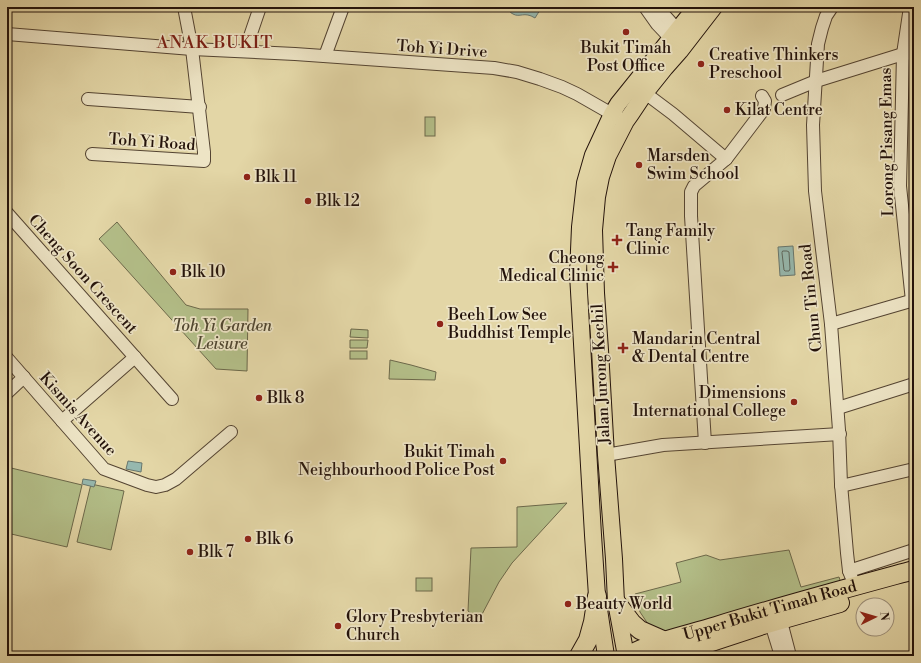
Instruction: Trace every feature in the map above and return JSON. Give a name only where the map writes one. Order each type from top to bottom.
[{"type":"highway","name":"Upper Bukit Timah Road","points":[[626,656],[636,651],[670,652],[774,615],[852,578],[914,570]]},
{"type":"highway","name":"Upper Bukit Timah Road","points":[[774,615],[914,582]]},
{"type":"highway","points":[[579,656],[588,640],[593,622],[597,596]]},
{"type":"highway","points":[[616,602],[632,623],[670,652]]},
{"type":"main road","name":"Jalan Jurong Kechil","points":[[606,656],[597,596],[578,274],[580,227],[585,183],[593,154],[619,118],[632,114],[645,92],[665,68],[696,7]]},
{"type":"main road","name":"Jalan Jurong Kechil","points":[[626,656],[616,602],[606,455],[596,293],[594,230],[597,197],[601,177],[619,118],[618,104],[635,82],[714,7]]},
{"type":"street","name":"Toh Yi Road","points":[[92,154],[203,162],[205,159],[192,49],[184,7]]},
{"type":"street","points":[[245,52],[260,7]]},
{"type":"street","points":[[325,56],[343,7]]},
{"type":"street","points":[[644,7],[657,24],[679,40]]},
{"type":"street","points":[[657,7],[679,40]]},
{"type":"street","name":"Chun Tin Road","points":[[832,7],[826,16],[818,44],[813,125],[815,191],[831,324],[840,434],[841,486],[847,553],[852,578]]},
{"type":"street","name":"Lorong Pisang Emas","points":[[910,7],[900,186],[913,300]]},
{"type":"street","name":"Toh Yi Drive","points":[[7,34],[192,49],[325,56],[494,68],[540,78],[577,94],[619,118]]},
{"type":"street","points":[[782,95],[816,81],[908,53]]},
{"type":"street","points":[[645,92],[726,159]]},
{"type":"street","points":[[705,443],[690,192],[694,186],[726,159],[764,109],[765,101],[762,96]]},
{"type":"street","points":[[88,99],[200,107]]},
{"type":"street","name":"Cheng Soon Crescent","points":[[7,213],[172,399]]},
{"type":"street","points":[[831,324],[913,300]]},
{"type":"street","name":"Cheng Soon Crescent","points":[[62,421],[135,357]]},
{"type":"street","name":"Kismis Avenue","points":[[7,358],[104,469],[147,485],[156,487],[165,486],[176,479],[231,432]]},
{"type":"street","name":"Kismis Avenue","points":[[7,393],[24,377]]},
{"type":"street","points":[[838,408],[914,384]]},
{"type":"street","points":[[606,455],[663,445],[840,434]]},
{"type":"street","points":[[841,486],[914,469]]},
{"type":"street","points":[[852,578],[914,550]]},
{"type":"street","points":[[774,615],[781,656]]},
{"type":"street","points":[[774,615],[790,656]]},
{"type":"green space","points":[[425,117],[435,117],[435,136],[425,136]]},
{"type":"green space","name":"Toh Yi Garden Leisure","points":[[117,222],[186,305],[200,309],[248,309],[247,371],[216,369],[99,239]]},
{"type":"green space","points":[[351,329],[368,330],[368,338],[350,337]]},
{"type":"green space","points":[[350,340],[368,340],[367,348],[350,348]]},
{"type":"green space","points":[[350,351],[367,351],[367,359],[350,359]]},
{"type":"green space","points":[[390,360],[436,372],[435,380],[389,379]]},
{"type":"green space","points":[[7,467],[82,485],[67,547],[7,533]]},
{"type":"green space","points":[[91,484],[124,491],[111,550],[77,542]]},
{"type":"green space","points":[[567,503],[512,563],[499,582],[479,620],[468,611],[471,548],[517,547],[517,507]]},
{"type":"green space","points":[[789,550],[801,587],[839,577],[841,583],[831,592],[660,633],[648,624],[640,612],[635,594],[681,582],[676,563],[706,555],[720,560]]},
{"type":"green space","points":[[416,578],[432,578],[432,591],[416,591]]},
{"type":"water","points":[[506,7],[540,7],[540,10],[535,18],[528,15],[516,15],[511,13]]},
{"type":"water","points":[[793,246],[795,275],[780,276],[778,247]]},
{"type":"water","points":[[128,461],[142,463],[141,472],[126,469]]},
{"type":"water","points":[[83,479],[96,481],[94,487],[82,484]]},
{"type":"place","name":"Bukit Timah Post Office","points":[[626,32]]},
{"type":"place","name":"Creative Thinkers Preschool","points":[[701,64]]},
{"type":"place","name":"Kilat Centre","points":[[727,110]]},
{"type":"place","name":"Marsden Swim School","points":[[639,165]]},
{"type":"place","name":"Blk 11","points":[[247,177]]},
{"type":"place","name":"Blk 12","points":[[308,201]]},
{"type":"place","name":"Tang Family Clinic","points":[[617,240]]},
{"type":"place","name":"Cheong Medical Clinic","points":[[613,267]]},
{"type":"place","name":"Blk 10","points":[[173,272]]},
{"type":"place","name":"Beeh Low See Buddhist Temple","points":[[440,324]]},
{"type":"place","name":"Mandarin Central & Dental Centre","points":[[623,348]]},
{"type":"place","name":"Blk 8","points":[[259,398]]},
{"type":"place","name":"Dimensions International College","points":[[794,402]]},
{"type":"place","name":"Bukit Timah Neighbourhood Police Post","points":[[503,461]]},
{"type":"place","name":"Blk 6","points":[[248,539]]},
{"type":"place","name":"Blk 7","points":[[190,552]]},
{"type":"place","name":"Beauty World","points":[[568,604]]},
{"type":"place","name":"Glory Presbyterian Church","points":[[338,626]]},
{"type":"district","name":"ANAK BUKIT","points":[[215,43]]}]
